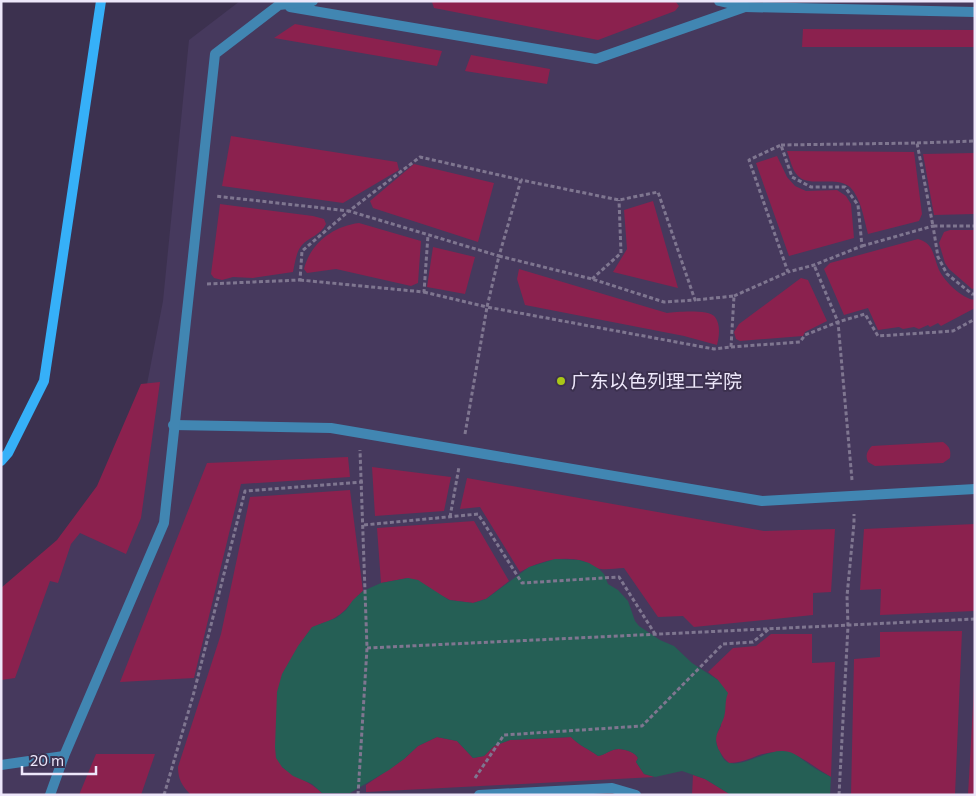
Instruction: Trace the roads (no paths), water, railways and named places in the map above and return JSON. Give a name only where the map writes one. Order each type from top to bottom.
[{"type":"street","points":[[1,461],[8,453],[44,381],[101,1]]},
{"type":"street","points":[[50,795],[64,756],[164,523],[173,424],[215,54],[280,6],[313,1]]},
{"type":"street","points":[[719,1],[745,8],[975,12]]},
{"type":"street","points":[[280,6],[596,59],[745,8]]},
{"type":"street","points":[[173,424],[331,428],[762,502],[975,490]]},
{"type":"street","points":[[1,765],[64,756]]},
{"type":"street","points":[[479,795],[612,788],[636,795]]},
{"type":"place","name":"广东以色列理工学院","points":[[561,381]]}]
